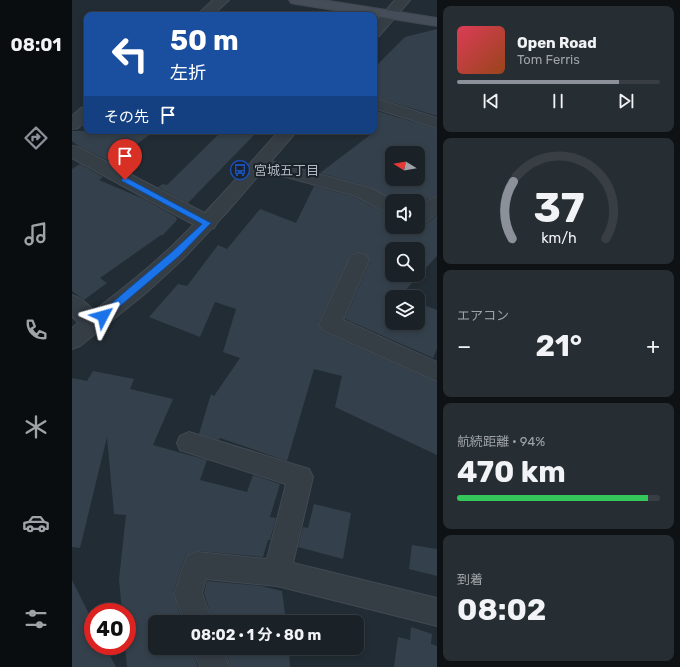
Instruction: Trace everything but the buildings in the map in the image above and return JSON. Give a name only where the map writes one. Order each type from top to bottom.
[{"type":"main road","points":[[296,0],[371,12]]},
{"type":"main road","points":[[377,13],[437,22]]},
{"type":"street","points":[[208,12],[222,0]]},
{"type":"street","points":[[377,30],[403,0]]},
{"type":"street","points":[[377,104],[437,123]]},
{"type":"street","points":[[72,124],[84,114]]},
{"type":"street","points":[[72,340],[171,258],[207,223],[285,134]]},
{"type":"street","points":[[72,151],[207,223]]},
{"type":"street","points":[[259,164],[363,192],[385,204]]},
{"type":"street","points":[[425,212],[437,203]]},
{"type":"street","points":[[359,260],[330,324],[437,372]]},
{"type":"street","points":[[72,303],[92,324]]},
{"type":"street","points":[[189,443],[300,477],[277,573]]},
{"type":"street","points":[[196,615],[188,593],[197,565],[277,573],[437,612]]},
{"type":"street","points":[[211,655],[215,667]]},
{"type":"place","name":"宮城五丁目","points":[[240,170]]},
{"type":"route","points":[[103,316],[176,254],[207,223],[125,180]]}]
